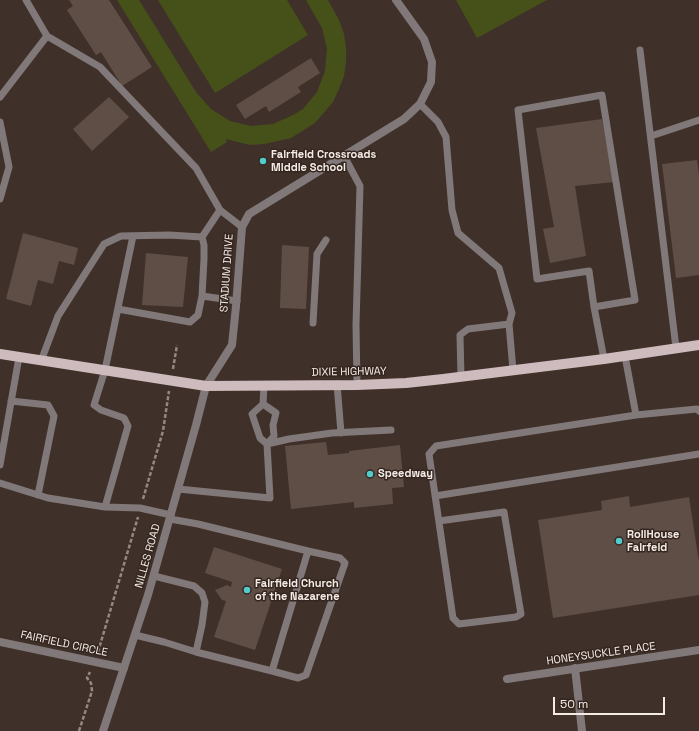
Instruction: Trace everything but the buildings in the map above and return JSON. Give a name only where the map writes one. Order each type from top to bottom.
[{"type":"main road","name":"DIXIE HIGHWAY","points":[[0,354],[206,386],[357,385],[461,377],[604,359],[699,345]]},
{"type":"street","name":"STADIUM DRIVE","points":[[206,386],[232,345],[242,227],[249,214],[404,119],[420,104],[431,82],[432,62],[424,40],[396,0]]},
{"type":"street","name":"NILLES ROAD","points":[[103,731],[154,576],[206,386]]},
{"type":"street","name":"FAIRFIELD CIRCLE","points":[[0,642],[124,668]]},
{"type":"street","name":"HONEYSUCKLE PLACE","points":[[507,679],[699,650]]},
{"type":"street","points":[[575,668],[582,731]]},
{"type":"lane","points":[[26,0],[47,36],[100,67],[196,168],[220,210],[242,227]]},
{"type":"lane","points":[[0,97],[47,36]]},
{"type":"lane","points":[[640,50],[676,348]]},
{"type":"lane","points":[[594,307],[635,300],[602,95],[518,110],[536,279],[589,271],[594,307],[604,359]]},
{"type":"lane","points":[[420,104],[438,122],[446,137],[452,210],[458,233],[499,268],[512,313],[509,324],[513,370]]},
{"type":"lane","points":[[651,136],[699,120]]},
{"type":"lane","points":[[0,122],[9,167],[0,196]]},
{"type":"lane","points":[[344,156],[360,186],[356,325],[357,385]]},
{"type":"lane","points":[[118,309],[190,322],[198,315],[202,296],[204,259],[204,245],[202,237],[220,210]]},
{"type":"lane","points":[[41,361],[58,316],[104,244],[121,236],[169,235],[202,237]]},
{"type":"lane","points":[[105,507],[128,426],[124,418],[102,410],[94,405],[105,370],[133,236]]},
{"type":"lane","points":[[313,323],[317,254],[326,240]]},
{"type":"lane","points":[[202,296],[236,302]]},
{"type":"lane","points":[[461,377],[460,335],[468,329],[509,324]]},
{"type":"lane","points":[[625,356],[636,415]]},
{"type":"lane","points":[[0,465],[19,357]]},
{"type":"lane","points":[[337,384],[341,433]]},
{"type":"lane","points":[[264,385],[263,404],[252,414],[260,438],[267,444]]},
{"type":"lane","points":[[11,401],[48,405],[54,416],[38,495]]},
{"type":"lane","points":[[178,489],[270,498],[267,444],[274,436],[273,425],[276,413],[263,404]]},
{"type":"lane","points":[[439,521],[504,512],[521,614],[516,617],[459,624],[453,618],[429,454],[436,446],[636,415],[697,409],[699,412]]},
{"type":"lane","points":[[267,444],[288,438],[391,430]]},
{"type":"lane","points":[[435,496],[699,454]]},
{"type":"lane","points":[[0,483],[48,498],[105,507],[140,508],[170,517],[340,558],[345,563],[306,675],[298,678],[135,635]]},
{"type":"lane","points":[[272,671],[308,551]]},
{"type":"lane","points":[[154,576],[194,586],[202,593],[205,602],[196,652]]},
{"type":"path","points":[[97,654],[163,430],[164,421]]},
{"type":"path","points":[[79,731],[92,691],[91,683],[87,678]]},
{"type":"green space","points":[[117,0],[139,0],[196,92],[211,109],[230,121],[251,126],[273,124],[303,109],[317,92],[325,71],[327,49],[322,28],[306,0],[328,0],[339,20],[344,34],[346,48],[344,76],[333,102],[315,123],[291,138],[264,144],[250,145],[226,139],[227,142],[211,152]]},
{"type":"green space","points":[[158,0],[287,0],[308,35],[215,93]]},
{"type":"green space","points":[[456,0],[547,0],[477,38]]},
{"type":"place","name":"Fairfield Crossroads Middle School","points":[[263,161]]},
{"type":"place","name":"Speedway","points":[[370,474]]},
{"type":"place","name":"RollHouse Fairfeld","points":[[619,541]]},
{"type":"place","name":"Fairfield Church of the Nazarene","points":[[247,590]]}]
